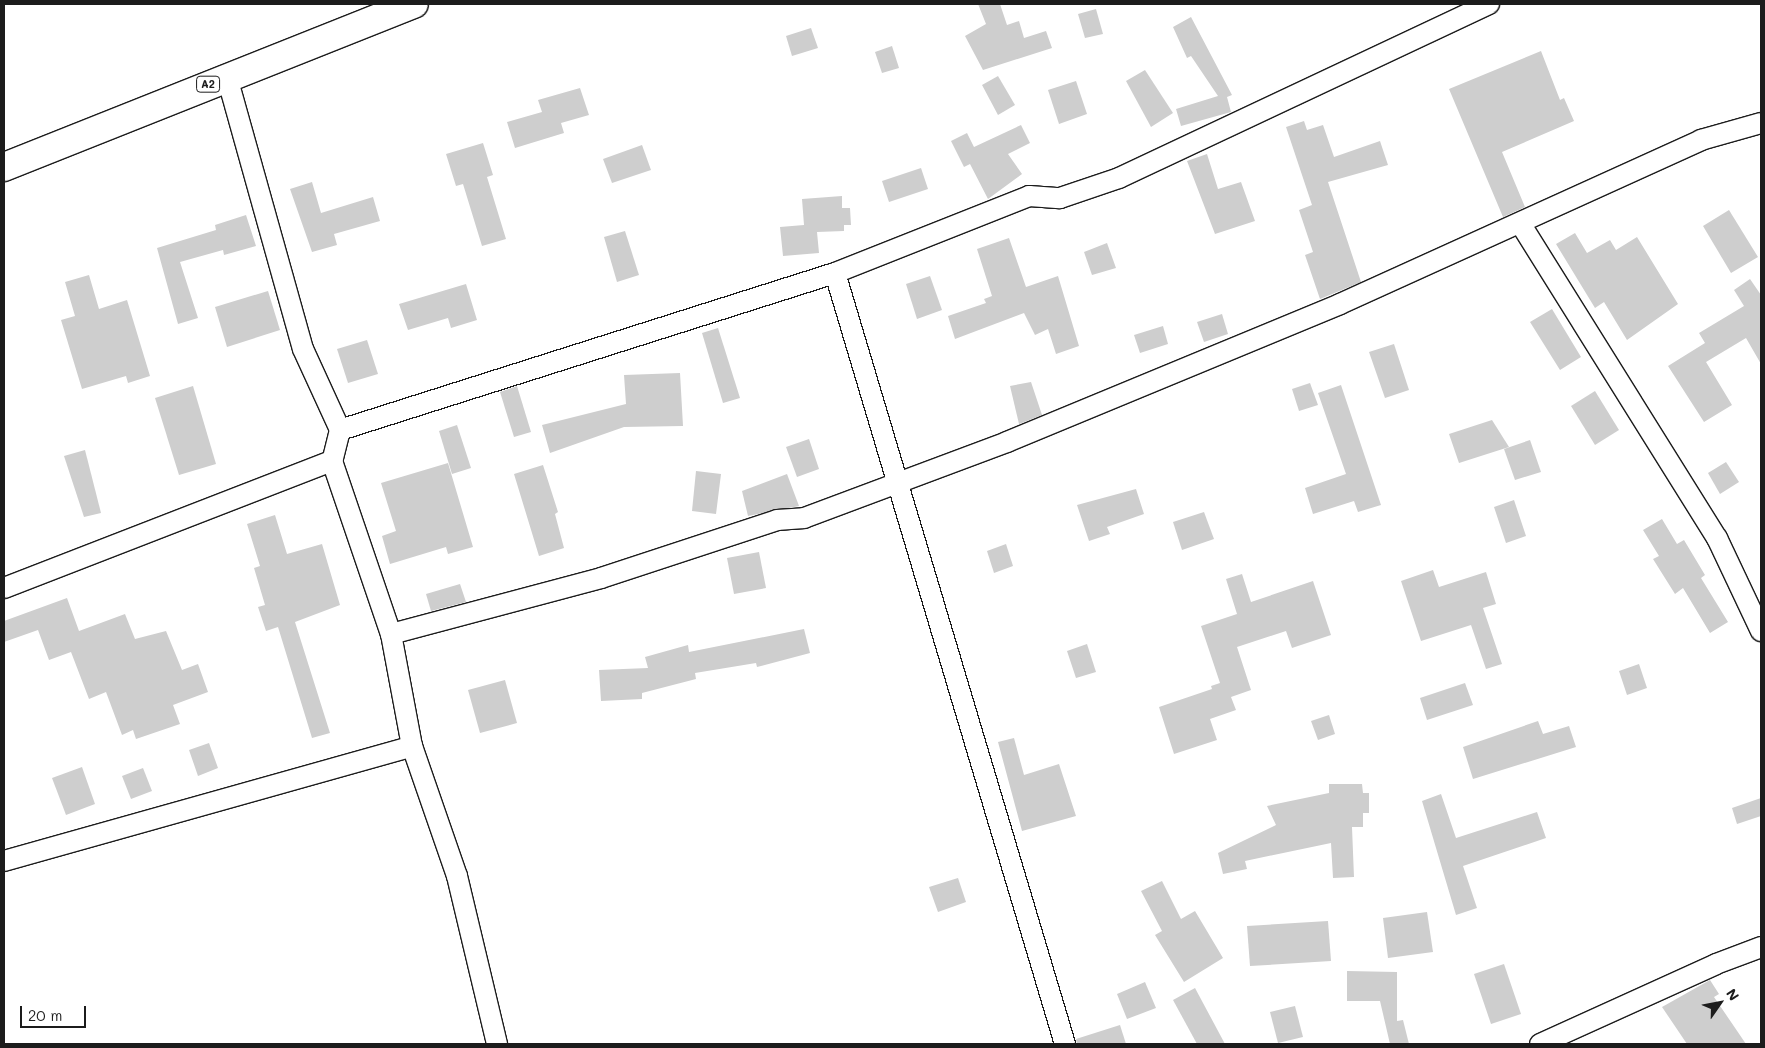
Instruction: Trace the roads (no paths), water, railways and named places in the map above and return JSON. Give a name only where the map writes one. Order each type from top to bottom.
[{"type":"highway","name":"A2","points":[[4,167],[414,4]]},
{"type":"street","points":[[340,430],[835,274],[1029,196],[1060,198],[1119,178],[1489,4]]},
{"type":"street","points":[[227,77],[303,349],[340,430],[332,461],[391,634],[412,746],[457,876],[497,1044]]},
{"type":"street","points":[[391,634],[601,578],[777,520],[804,518],[897,481],[1007,442],[1340,304],[1701,140],[1761,123]]},
{"type":"street","points":[[1520,223],[1717,538],[1761,630]]},
{"type":"street","points":[[835,274],[1066,1044]]},
{"type":"street","points":[[4,588],[332,461]]},
{"type":"street","points":[[4,861],[412,746]]},
{"type":"street","points":[[1540,1044],[1716,964],[1761,947]]}]
